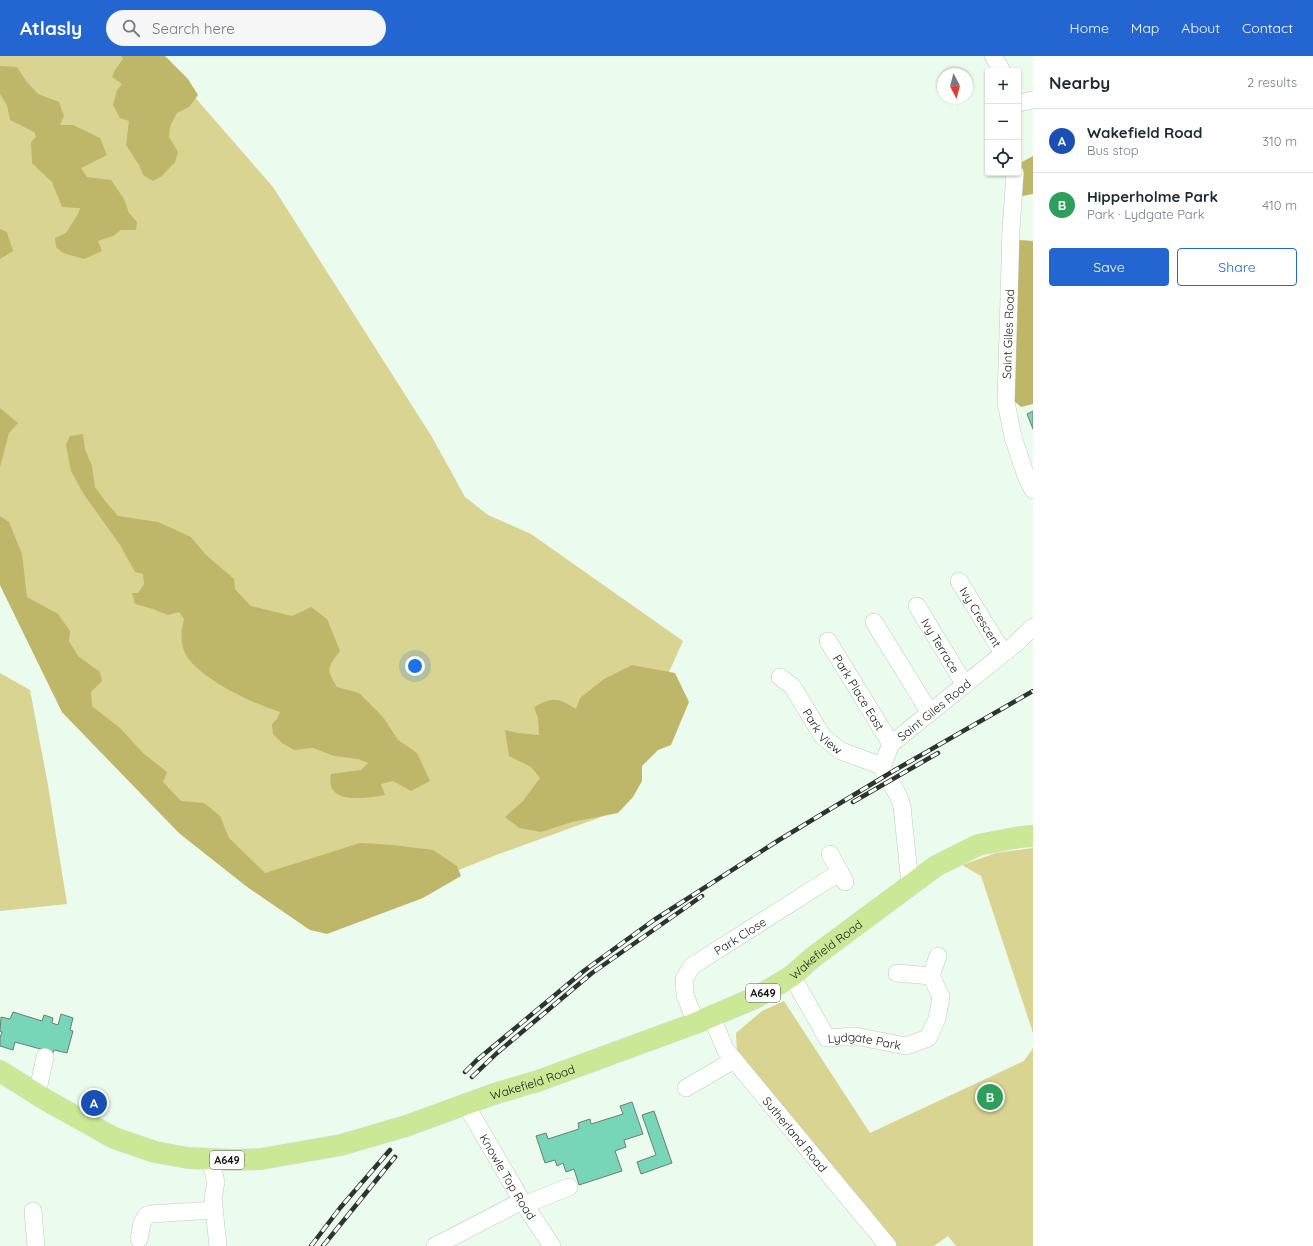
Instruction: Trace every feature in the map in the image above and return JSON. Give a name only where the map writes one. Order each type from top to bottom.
[{"type":"main road","name":"Wakefield Road","points":[[0,1071],[114,1138],[155,1152],[188,1158],[233,1160],[261,1159],[340,1145],[406,1126],[494,1094],[538,1081],[704,1020],[755,998],[792,976],[812,958],[936,866],[978,846],[1020,837],[1033,836]]},
{"type":"street","points":[[993,56],[1000,68]]},
{"type":"street","points":[[1021,102],[1033,100]]},
{"type":"street","name":"Saint Giles Road","points":[[1015,176],[1011,229],[1006,402],[1016,444],[1026,476],[1033,490]]},
{"type":"street","name":"Ivy Crescent","points":[[959,581],[1004,653]]},
{"type":"street","name":"Ivy Terrace","points":[[917,606],[965,685]]},
{"type":"street","points":[[874,622],[930,713]]},
{"type":"street","name":"Saint Giles Road","points":[[882,766],[891,744],[1004,653],[1033,627]]},
{"type":"street","name":"Park Place East","points":[[828,641],[891,744]]},
{"type":"street","name":"Park View","points":[[780,677],[792,686],[823,736],[841,751],[882,766]]},
{"type":"street","points":[[882,766],[898,795],[902,806],[910,884]]},
{"type":"street","name":"Park Close","points":[[704,1020],[685,995],[684,979],[692,966],[843,877],[830,854]]},
{"type":"street","points":[[897,973],[931,976],[938,956]]},
{"type":"street","name":"Lydgate Park","points":[[792,976],[827,1038],[855,1036],[906,1046],[928,1038],[938,1019],[941,997],[931,976]]},
{"type":"street","name":"Sutherland Road","points":[[704,1020],[734,1060],[888,1246]]},
{"type":"street","points":[[38,1094],[45,1058]]},
{"type":"street","points":[[686,1088],[734,1060]]},
{"type":"street","name":"Knowle Top Road","points":[[466,1105],[523,1203],[552,1246]]},
{"type":"street","points":[[210,1159],[216,1182],[213,1198],[218,1246]]},
{"type":"street","points":[[435,1246],[523,1203],[569,1187]]},
{"type":"street","points":[[139,1240],[142,1223],[146,1216],[151,1214],[214,1210]]},
{"type":"street","points":[[33,1211],[36,1246]]},
{"type":"shaded area","points":[[0,56],[159,56],[273,187],[432,437],[465,497],[488,515],[531,534],[683,641],[604,816],[496,855],[310,930],[246,886],[179,833],[62,712],[0,585]]},
{"type":"shaded area","points":[[121,56],[165,56],[188,79],[198,95],[189,107],[177,113],[170,126],[169,137],[178,152],[175,162],[162,176],[153,181],[143,175],[139,165],[126,145],[129,121],[120,118],[113,105],[117,90],[122,84],[112,77],[123,59]]},
{"type":"shaded area","points":[[0,66],[17,67],[26,81],[38,94],[59,102],[64,116],[60,125],[73,125],[100,138],[107,155],[81,168],[87,177],[111,180],[124,199],[129,213],[137,222],[136,230],[121,230],[113,236],[98,241],[102,251],[84,259],[63,253],[56,247],[55,238],[66,233],[80,208],[62,207],[52,182],[32,163],[31,142],[36,137],[34,132],[10,120],[7,105],[0,94]]},
{"type":"shaded area","points":[[1033,156],[1033,194],[1022,196],[1022,162]]},
{"type":"shaded area","points":[[0,229],[7,232],[13,251],[0,259]]},
{"type":"shaded area","points":[[1019,240],[1033,241],[1033,404],[1021,407],[1011,398]]},
{"type":"shaded area","points":[[0,408],[18,423],[9,433],[0,467]]},
{"type":"shaded area","points":[[83,434],[85,449],[92,466],[95,487],[118,516],[158,522],[191,537],[205,554],[234,579],[235,589],[251,606],[292,616],[311,607],[327,619],[340,651],[330,665],[331,676],[337,687],[359,693],[383,717],[398,740],[417,753],[430,781],[411,791],[393,781],[381,784],[385,795],[349,798],[340,795],[334,791],[331,784],[331,774],[361,770],[368,763],[358,759],[334,756],[313,748],[294,750],[282,743],[273,734],[272,724],[277,719],[280,712],[256,703],[227,689],[201,672],[191,662],[185,653],[182,644],[184,619],[179,612],[168,615],[135,604],[132,593],[138,593],[144,584],[143,574],[135,572],[120,545],[83,493],[71,471],[66,445],[70,436]]},
{"type":"shaded area","points":[[0,516],[9,522],[22,554],[27,597],[58,614],[70,631],[69,641],[78,656],[100,672],[102,681],[91,692],[92,706],[120,728],[143,753],[167,772],[163,782],[181,801],[204,803],[220,816],[229,838],[265,873],[360,843],[433,850],[457,866],[461,876],[423,898],[327,934],[310,930],[246,886],[179,833],[62,712],[0,585]]},
{"type":"shaded area","points":[[632,665],[675,673],[689,702],[671,745],[658,750],[642,766],[642,781],[633,797],[618,813],[572,822],[541,832],[519,828],[505,817],[523,801],[540,778],[531,767],[509,756],[505,730],[539,735],[538,718],[534,707],[546,701],[560,700],[576,709],[580,698],[604,679]]},
{"type":"shaded area","points":[[0,673],[30,690],[48,785],[67,904],[0,911]]},
{"type":"shaded area","points":[[1033,848],[1033,1033],[981,876],[962,865],[996,853]]},
{"type":"shaded area","points":[[784,1001],[870,1133],[1024,1061],[1033,1048],[1033,1246],[956,1246],[948,1236],[934,1246],[897,1246],[737,1051],[736,1033],[762,1011]]},
{"type":"building","points":[[1033,411],[1033,429],[1027,414]]},
{"type":"building","points":[[13,1012],[42,1021],[44,1015],[53,1018],[52,1023],[58,1025],[61,1014],[73,1018],[70,1030],[73,1031],[67,1053],[54,1050],[52,1055],[44,1050],[15,1042],[13,1050],[0,1046],[2,1032],[0,1031],[1,1017],[10,1019]]},
{"type":"building","points":[[632,1102],[643,1134],[624,1140],[626,1147],[615,1151],[622,1171],[579,1185],[574,1169],[566,1172],[563,1163],[557,1166],[555,1160],[545,1163],[536,1136],[546,1133],[548,1139],[579,1129],[578,1123],[590,1119],[591,1124],[623,1114],[620,1106]]},
{"type":"building","points":[[654,1111],[672,1163],[641,1174],[637,1162],[656,1155],[642,1115]]},
{"type":"railway","points":[[465,1072],[477,1060],[585,970],[654,920],[779,840],[895,770],[1033,691]]},
{"type":"railway","points":[[853,802],[938,753]]},
{"type":"railway","points":[[472,1077],[497,1053],[592,973],[702,896]]},
{"type":"railway","points":[[311,1246],[340,1208],[390,1150]]},
{"type":"railway","points":[[323,1246],[395,1157]]},
{"type":"place","name":"Hipperholme Park","points":[[990,1097]]},
{"type":"place","name":"Wakefield Road","points":[[94,1103]]}]
